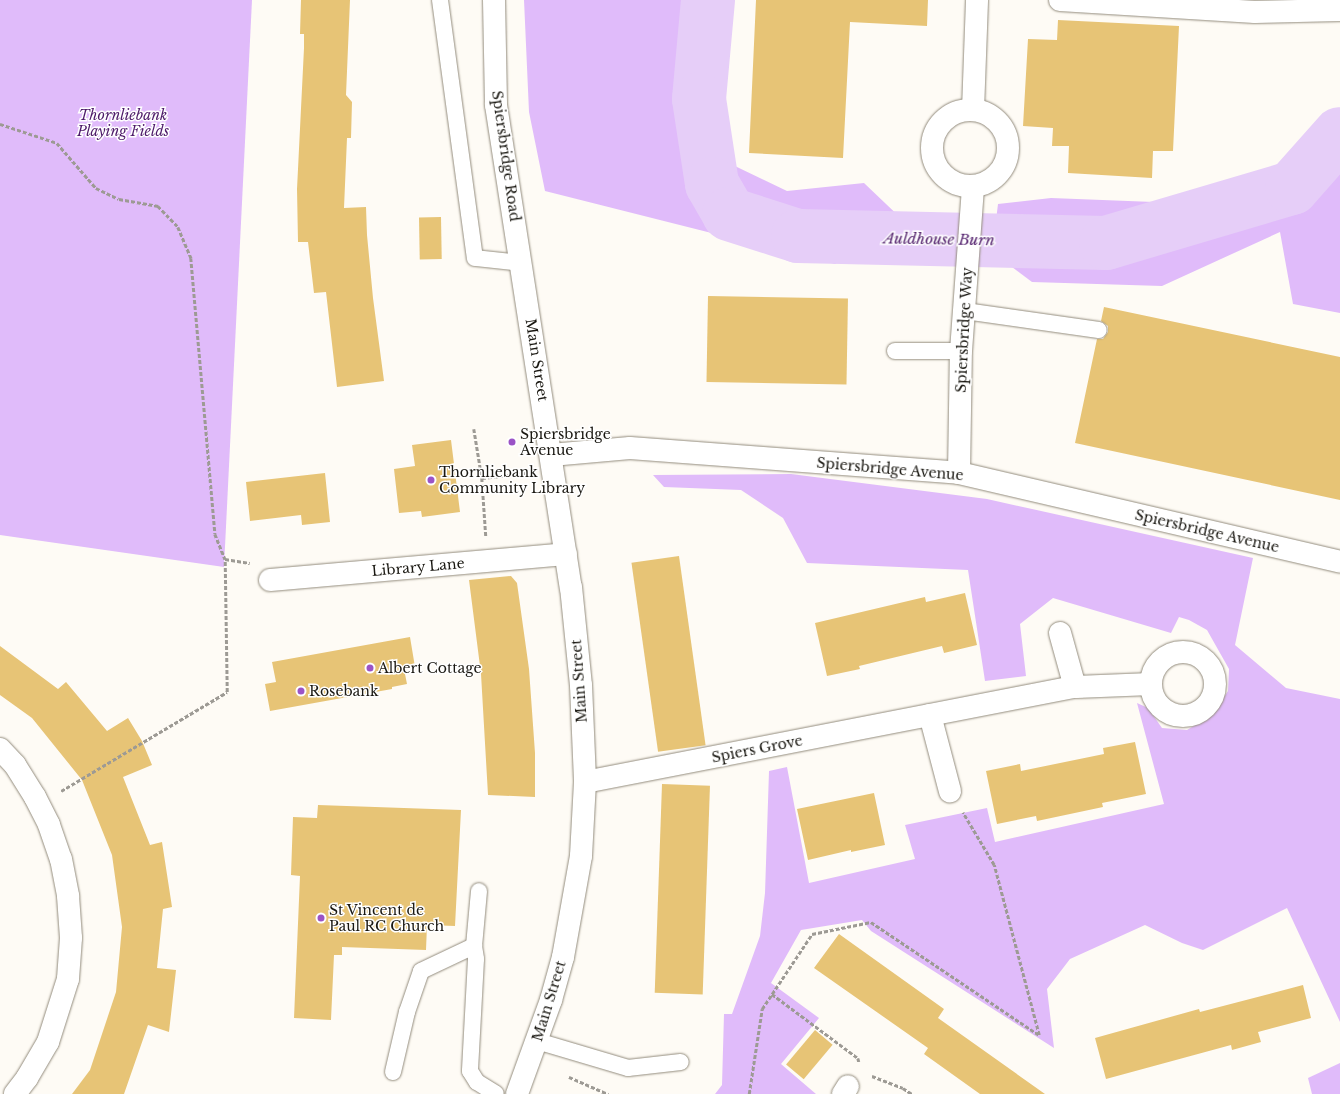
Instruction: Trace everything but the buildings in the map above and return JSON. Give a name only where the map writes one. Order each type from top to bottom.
[{"type":"street","name":"Spiersbridge Road","points":[[494,0],[496,105],[522,263]]},
{"type":"street","points":[[973,110],[977,0]]},
{"type":"street","points":[[1060,0],[1255,12],[1340,10]]},
{"type":"street","points":[[960,110],[973,110],[986,113],[996,120],[1004,130],[1008,142],[1008,154],[1004,167],[996,177],[985,184],[973,186],[960,186],[948,181],[939,172],[933,160],[931,148],[933,135],[944,120],[960,110]]},
{"type":"street","name":"Spiersbridge Way","points":[[958,473],[961,351],[973,186]]},
{"type":"street","name":"Main Street","points":[[517,1094],[537,1041],[563,957],[582,856],[585,782],[581,685],[566,554],[522,263]]},
{"type":"street","name":"Spiersbridge Avenue","points":[[553,463],[630,448],[958,473],[1340,562]]},
{"type":"street","name":"Library Lane","points":[[270,580],[566,554]]},
{"type":"street","points":[[1060,633],[1075,687]]},
{"type":"street","name":"Spiers Grove","points":[[585,782],[1075,687],[1151,684]]},
{"type":"street","points":[[930,715],[950,791]]},
{"type":"street","points":[[0,749],[15,765],[49,825],[61,859],[68,896],[71,938],[68,979],[48,1042],[27,1078],[15,1094]]},
{"type":"lane","points":[[440,0],[474,258],[522,263]]},
{"type":"lane","points":[[965,311],[1098,330]]},
{"type":"lane","points":[[895,351],[961,351]]},
{"type":"lane","points":[[479,891],[474,946],[476,959],[470,1071],[477,1082],[496,1094]]},
{"type":"lane","points":[[394,1072],[407,1012],[421,971],[474,946]]},
{"type":"lane","points":[[537,1041],[628,1068],[681,1062]]},
{"type":"path","points":[[0,124],[57,143],[96,188],[119,199],[158,206],[178,227],[191,258],[215,534],[225,559],[227,692],[38,804]]},
{"type":"path","points":[[474,429],[482,478],[488,561]]},
{"type":"path","points":[[482,478],[553,463]]},
{"type":"path","points":[[225,559],[256,564]]},
{"type":"path","points":[[749,1094],[762,1009],[812,934],[871,922],[1039,1034],[994,865],[950,791]]},
{"type":"path","points":[[772,994],[858,1058],[850,1084],[903,1088],[912,1094]]},
{"type":"green space","name":"Thornliebank Playing Fields","points":[[0,0],[252,0],[224,567],[0,535]]},
{"type":"green space","points":[[524,0],[724,0],[712,155],[787,191],[864,183],[907,224],[835,264],[545,191],[529,112]]},
{"type":"green space","points":[[1340,116],[1340,313],[1293,304],[1280,232],[1162,286],[1032,282],[992,252],[998,204],[1051,198],[1205,204],[1315,153]]},
{"type":"green space","points":[[791,474],[987,499],[1253,558],[1235,645],[1286,688],[1340,699],[1340,1022],[1287,908],[1203,950],[1182,943],[1145,925],[1070,959],[1047,989],[1054,1048],[871,931],[862,920],[801,930],[771,983],[819,1018],[781,1064],[816,1094],[715,1094],[722,1085],[724,1014],[732,1014],[760,936],[765,893],[769,771],[787,767],[809,883],[915,859],[905,825],[987,808],[995,842],[1164,804],[1137,703],[1148,708],[1162,728],[1187,730],[1212,715],[1228,691],[1229,669],[1207,630],[1189,620],[1179,617],[1171,633],[1053,598],[1020,624],[1026,676],[985,681],[968,570],[807,563],[783,518],[741,490],[664,487],[653,475]]},
{"type":"green space","points":[[1340,1063],[1340,1094],[1312,1094],[1308,1078]]},
{"type":"waterway","name":"Auldhouse Burn","points":[[708,0],[699,99],[712,184],[729,214],[798,236],[1106,243],[1292,188],[1340,134]]},
{"type":"place","name":"Spiersbridge Avenue","points":[[512,442]]},
{"type":"place","name":"Thornliebank Community Library","points":[[431,480]]},
{"type":"place","name":"Albert Cottage","points":[[370,668]]},
{"type":"place","name":"Rosebank","points":[[301,691]]},
{"type":"place","name":"St Vincent de Paul RC Church","points":[[321,918]]}]
